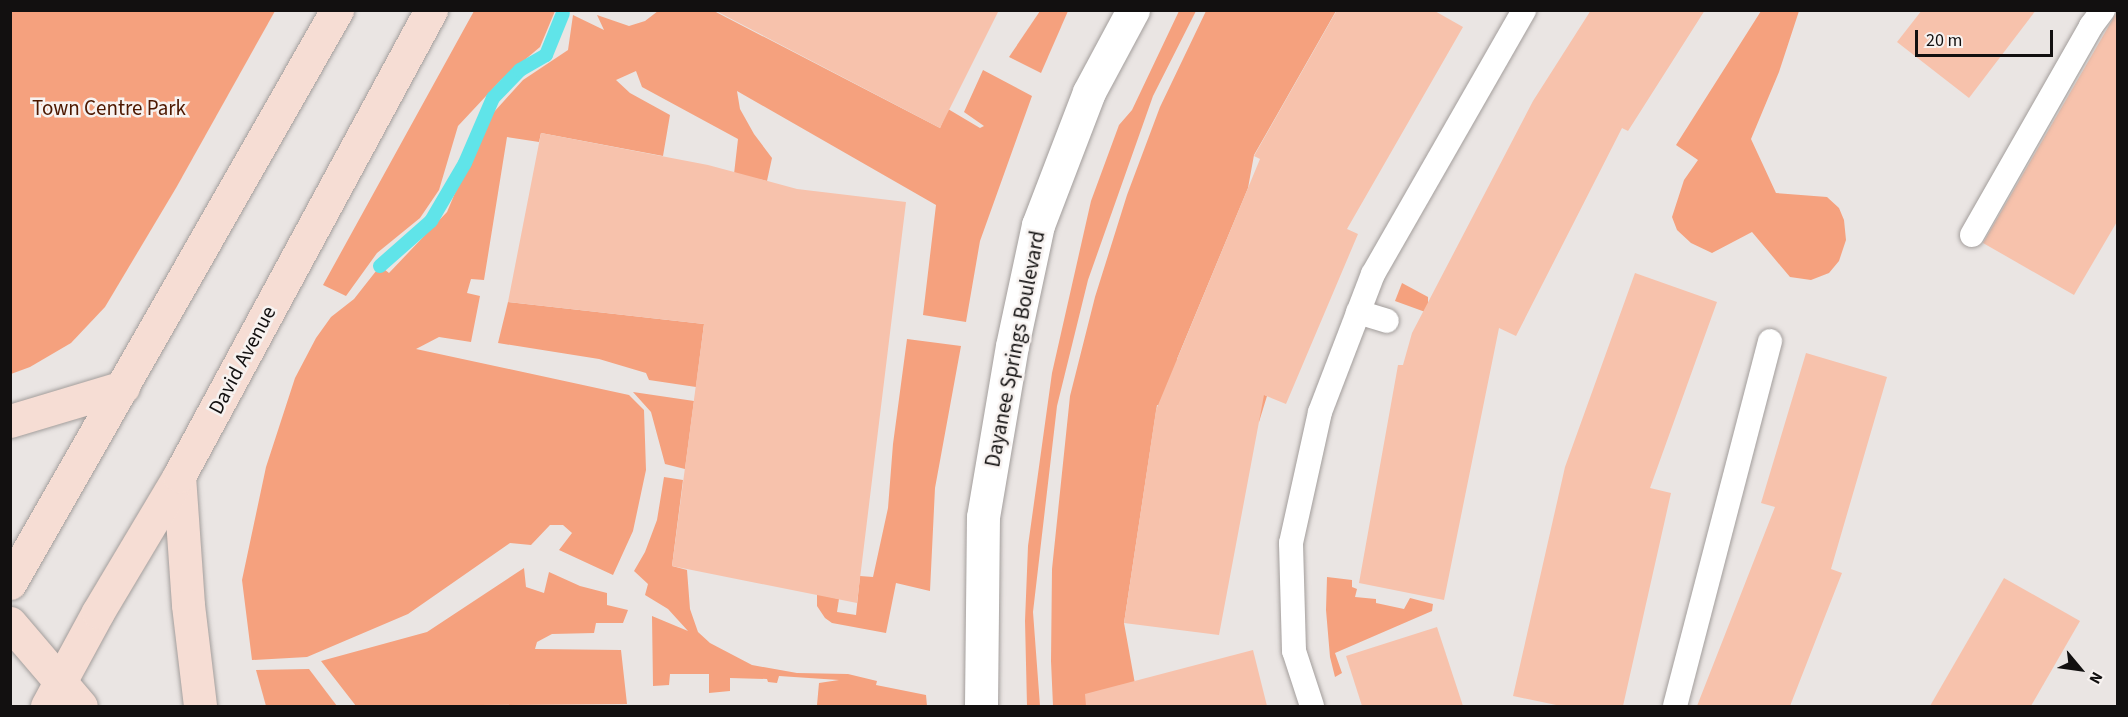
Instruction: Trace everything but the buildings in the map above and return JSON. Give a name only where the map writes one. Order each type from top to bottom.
[{"type":"main road","points":[[10,583],[337,10]]},
{"type":"main road","name":"David Avenue","points":[[53,694],[179,476],[431,10]]},
{"type":"main road","points":[[10,421],[123,387]]},
{"type":"main road","points":[[179,476],[188,604],[200,706]]},
{"type":"main road","points":[[10,623],[53,694],[81,706]]},
{"type":"street","name":"Dayanee Springs Boulevard","points":[[981,706],[983,517],[1021,302],[1038,225],[1089,92],[1133,10]]},
{"type":"lane","points":[[1312,706],[1294,651],[1292,543],[1320,412],[1373,274],[1524,10]]},
{"type":"lane","points":[[1972,235],[2091,26],[2103,10]]},
{"type":"lane","points":[[1358,312],[1387,321]]},
{"type":"lane","points":[[1676,706],[1770,341]]},
{"type":"green space","name":"Town Centre Park","points":[[10,11],[275,11],[176,188],[105,307],[71,343],[30,367],[11,374]]},
{"type":"green space","points":[[474,11],[555,11],[540,47],[501,80],[458,126],[439,190],[420,218],[377,253],[346,296],[323,285]]},
{"type":"green space","points":[[658,11],[714,11],[940,128],[948,109],[980,128],[984,126],[964,112],[983,70],[1032,96],[980,241],[966,322],[923,315],[936,205],[737,91],[740,109],[754,134],[772,158],[767,181],[734,174],[738,139],[642,87],[636,71],[616,80],[630,93],[670,115],[663,156],[541,133],[539,142],[507,137],[484,280],[471,279],[467,293],[480,296],[471,342],[439,337],[416,349],[629,395],[644,410],[646,470],[633,531],[613,575],[559,550],[572,533],[563,525],[550,525],[531,545],[510,543],[408,614],[307,657],[252,660],[242,580],[266,467],[295,378],[316,338],[331,317],[354,299],[380,266],[389,273],[447,212],[485,122],[523,80],[568,50],[573,15],[604,30],[597,15],[629,26],[645,21]]},
{"type":"green space","points":[[1040,11],[1068,11],[1041,73],[1009,57]]},
{"type":"green space","points":[[1179,11],[1196,11],[1153,96],[1088,280],[1057,406],[1033,612],[1040,706],[1027,706],[1025,621],[1028,546],[1052,373],[1091,201],[1119,125],[1132,110]]},
{"type":"green space","points":[[1206,11],[1336,11],[1254,155],[1248,188],[1177,359],[1267,396],[1259,422],[1157,405],[1124,623],[1139,706],[1053,706],[1052,569],[1070,396],[1095,297],[1127,195],[1160,107]]},
{"type":"green space","points":[[1761,11],[1799,11],[1779,72],[1751,139],[1776,193],[1827,197],[1839,208],[1844,220],[1846,240],[1839,261],[1829,273],[1811,280],[1790,277],[1752,232],[1712,253],[1691,243],[1677,230],[1672,217],[1684,180],[1698,160],[1676,145]]},
{"type":"green space","points":[[1402,283],[1428,297],[1428,313],[1395,301]]},
{"type":"green space","points":[[508,302],[704,324],[696,387],[649,380],[646,373],[599,359],[498,343]]},
{"type":"green space","points":[[907,339],[961,346],[935,488],[930,591],[896,583],[886,633],[832,623],[825,618],[817,606],[817,594],[839,599],[837,612],[856,615],[860,576],[873,577],[888,508],[893,444]]},
{"type":"green space","points":[[633,392],[694,401],[685,469],[665,464],[651,412]]},
{"type":"green space","points":[[664,477],[683,480],[672,566],[687,570],[690,609],[698,632],[710,643],[752,665],[797,673],[848,674],[877,681],[876,685],[926,695],[927,706],[817,705],[819,683],[839,680],[779,676],[777,683],[768,682],[767,679],[730,678],[730,691],[709,693],[709,674],[670,674],[669,685],[653,686],[652,616],[688,631],[668,609],[645,595],[648,584],[634,571],[645,552],[657,520]]},
{"type":"green space","points":[[524,568],[526,587],[544,593],[549,572],[580,586],[607,593],[607,605],[628,610],[623,623],[596,623],[594,633],[552,634],[537,642],[535,649],[621,650],[627,704],[356,706],[321,661],[427,632]]},
{"type":"green space","points":[[1327,577],[1352,580],[1352,587],[1357,589],[1355,597],[1376,599],[1376,603],[1404,609],[1410,598],[1433,604],[1432,611],[1335,653],[1342,673],[1335,677],[1330,657],[1326,610]]},
{"type":"green space","points":[[309,669],[337,706],[266,706],[256,670]]},
{"type":"waterway","points":[[380,266],[431,221],[465,163],[493,98],[520,70],[546,55],[563,13]]}]
